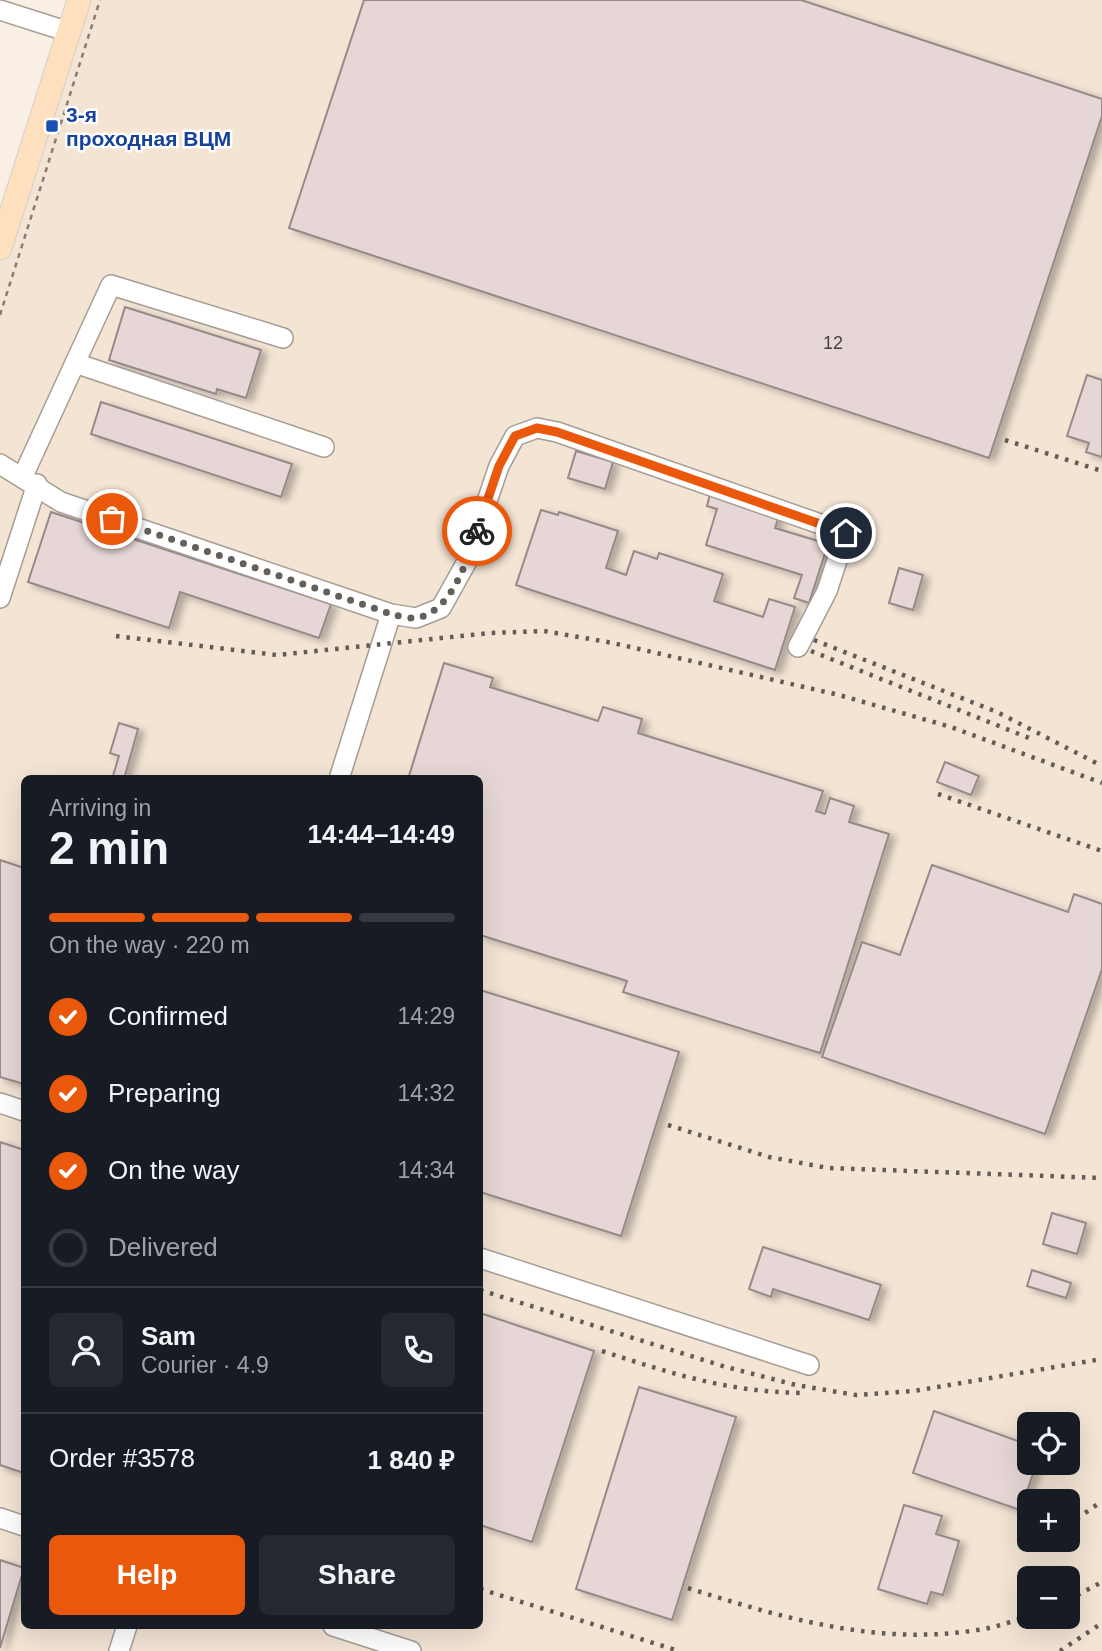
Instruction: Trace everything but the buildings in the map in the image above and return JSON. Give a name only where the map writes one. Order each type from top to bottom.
[{"type":"main road","points":[[0,248],[4,224],[79,0]]},
{"type":"lane","points":[[0,10],[69,32]]},
{"type":"lane","points":[[0,598],[30,480],[75,363],[111,285],[283,338]]},
{"type":"lane","points":[[75,363],[324,447]]},
{"type":"lane","points":[[0,464],[30,480],[61,502],[391,614],[416,618],[441,608],[466,562],[499,466],[515,436],[537,428],[557,432],[846,533],[827,591],[798,648]]},
{"type":"lane","points":[[340,775],[391,614]]},
{"type":"lane","points":[[0,1103],[21,1110]]},
{"type":"lane","points":[[483,1259],[809,1365]]},
{"type":"lane","points":[[0,1518],[21,1525]]},
{"type":"lane","points":[[119,1651],[126,1629]]},
{"type":"lane","points":[[342,1629],[411,1651]]},
{"type":"path","points":[[0,315],[100,0]]},
{"type":"shaded area","points":[[78,0],[1102,0],[1102,1651],[0,1651],[0,247]]},
{"type":"railway","points":[[1005,440],[1102,471]]},
{"type":"railway","points":[[116,636],[277,655],[490,633],[544,631],[613,643],[839,695],[951,727],[1102,783]]},
{"type":"railway","points":[[814,640],[997,712],[1102,766]]},
{"type":"railway","points":[[811,651],[1029,738]]},
{"type":"railway","points":[[938,794],[1102,851]]},
{"type":"railway","points":[[668,1125],[769,1157],[828,1168],[1102,1178]]},
{"type":"railway","points":[[483,1291],[726,1367],[796,1385],[856,1395],[914,1391],[1102,1359]]},
{"type":"railway","points":[[602,1351],[677,1374],[725,1385],[803,1393]]},
{"type":"railway","points":[[1080,1517],[1102,1501]]},
{"type":"railway","points":[[1080,1594],[1102,1582]]},
{"type":"railway","points":[[688,1588],[795,1619],[867,1632],[940,1634],[984,1629],[1017,1620]]},
{"type":"railway","points":[[483,1590],[679,1651]]},
{"type":"railway","points":[[1060,1651],[1102,1623]]},
{"type":"way so far","points":[[112,519],[391,614],[416,618],[441,608],[466,562],[477,531]]},
{"type":"place","name":"3-я проходная ВЦМ","points":[[52,126]]},
{"type":"route","points":[[477,531],[499,466],[515,436],[537,428],[557,432],[846,533]]}]
